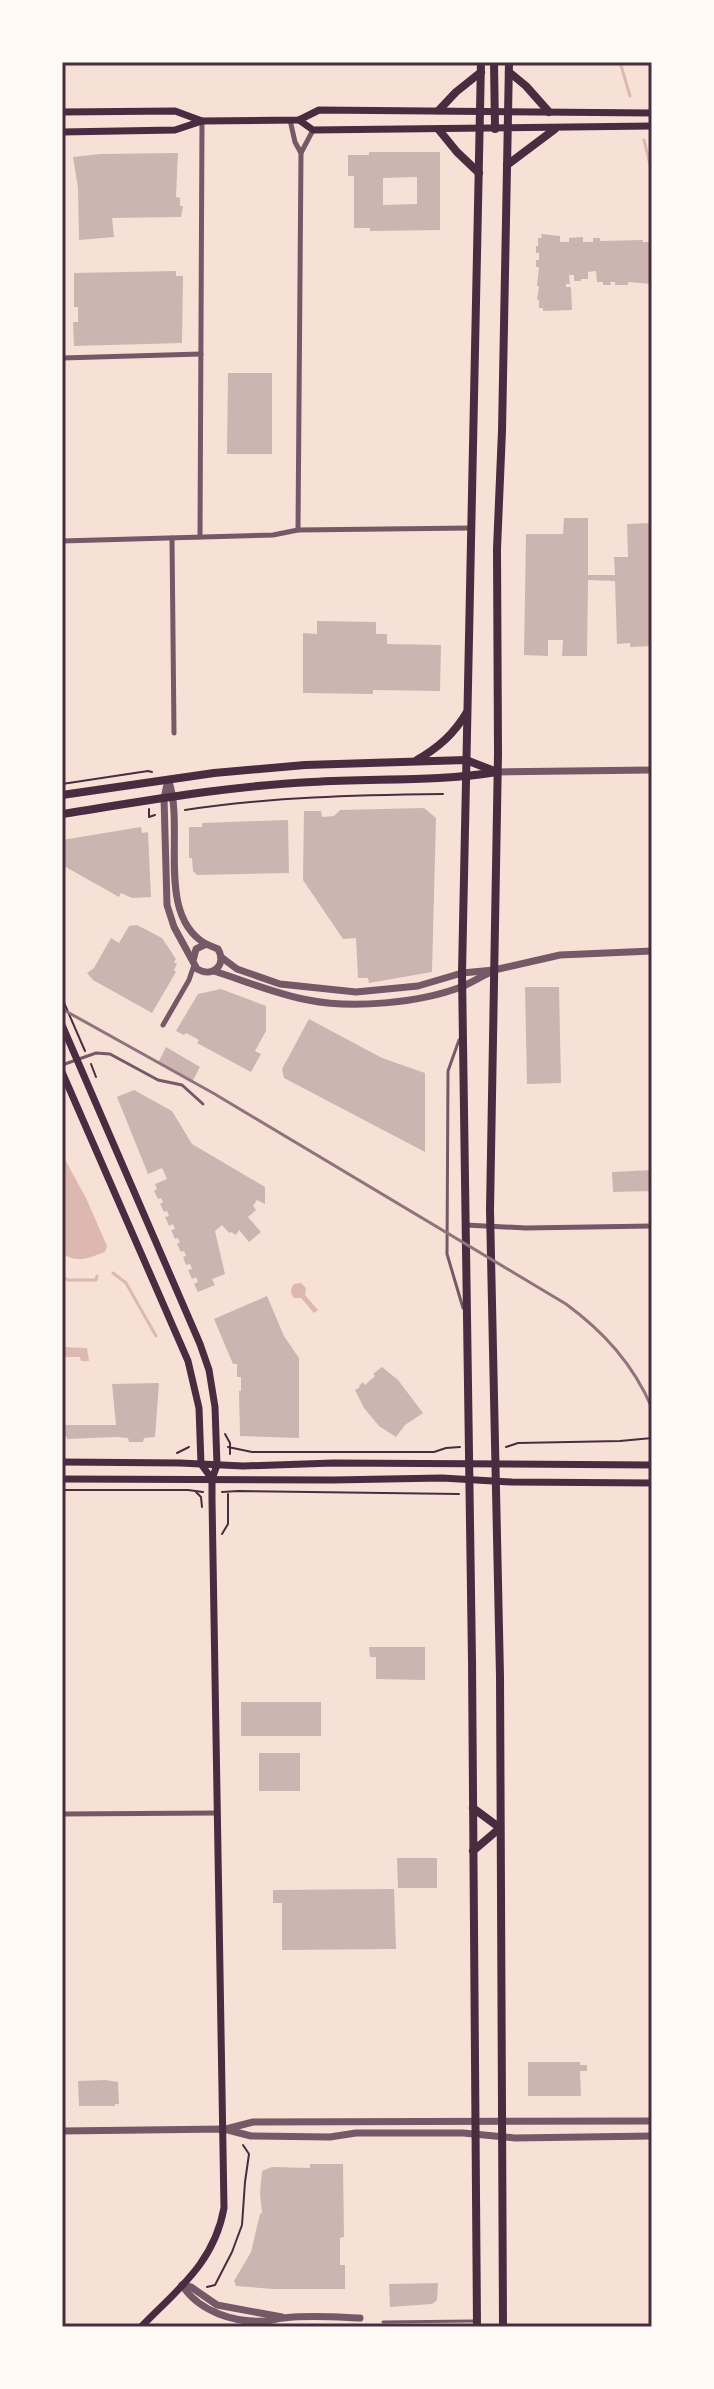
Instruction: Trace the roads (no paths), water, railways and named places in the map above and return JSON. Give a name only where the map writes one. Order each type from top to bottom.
[{"type":"main road","points":[[477,2324],[462,973],[481,62]]},
{"type":"main road","points":[[494,62],[495,129]]},
{"type":"main road","points":[[503,2327],[497,1447],[490,1227],[497,549],[509,67]]},
{"type":"main road","points":[[509,67],[549,112]]},
{"type":"main road","points":[[439,110],[481,72]]},
{"type":"main road","points":[[62,132],[175,130],[202,121],[295,120],[319,110],[652,113]]},
{"type":"main road","points":[[62,112],[175,111],[202,121]]},
{"type":"main road","points":[[295,120],[313,130],[652,126]]},
{"type":"main road","points":[[507,165],[555,129]]},
{"type":"main road","points":[[439,130],[479,173]]},
{"type":"main road","points":[[416,761],[444,742],[457,729],[467,712]]},
{"type":"main road","points":[[62,795],[269,768],[466,760],[497,772]]},
{"type":"main road","points":[[62,814],[310,782],[465,777],[497,772]]},
{"type":"main road","points":[[62,1025],[204,1357],[215,1407],[217,1465],[212,1479],[225,2193],[222,2223],[211,2250],[141,2327]]},
{"type":"main road","points":[[62,1072],[188,1361],[199,1408],[201,1464],[212,1479]]},
{"type":"main road","points":[[62,1462],[652,1465]]},
{"type":"main road","points":[[62,1479],[470,1479],[650,1484]]},
{"type":"main road","points":[[473,1808],[500,1828]]},
{"type":"main road","points":[[473,1851],[500,1828]]},
{"type":"street","points":[[295,120],[295,142],[301,153]]},
{"type":"street","points":[[200,537],[202,121]]},
{"type":"street","points":[[298,530],[301,153],[313,130]]},
{"type":"street","points":[[62,358],[201,354]]},
{"type":"street","points":[[62,541],[273,535],[298,530],[471,528]]},
{"type":"street","points":[[172,538],[174,733]]},
{"type":"street","points":[[497,772],[652,770]]},
{"type":"street","points":[[168,780],[179,908],[195,936],[218,949],[220,965],[214,971]]},
{"type":"street","points":[[169,798],[167,905],[174,927],[193,963],[205,973]]},
{"type":"street","points":[[163,1025],[189,980],[196,949],[206,944]]},
{"type":"street","points":[[221,957],[237,969],[261,979],[293,986],[369,992],[418,986],[462,973],[494,970],[560,955],[652,951]]},
{"type":"street","points":[[189,980],[201,973],[214,971],[307,1000],[346,1004],[406,1000],[462,987],[494,970]]},
{"type":"street","points":[[464,1225],[531,1228],[652,1226]]},
{"type":"street","points":[[62,1814],[218,1813]]},
{"type":"street","points":[[62,2131],[224,2129],[253,2122],[652,2121]]},
{"type":"street","points":[[224,2129],[251,2136],[330,2137],[356,2133],[476,2134],[503,2138],[652,2136]]},
{"type":"street","points":[[182,2285],[191,2287],[217,2305],[284,2318],[360,2318]]},
{"type":"lane","points":[[463,1029],[448,1071],[447,1254],[467,1320]]},
{"type":"lane","points":[[62,1065],[105,1052],[158,1080],[182,1085],[203,1104]]},
{"type":"lane","points":[[383,2322],[477,2324]]},
{"type":"waterway","points":[[620,62],[630,96]]},
{"type":"waterway","points":[[644,140],[652,173]]},
{"type":"waterway","points":[[113,1273],[126,1283],[156,1336]]},
{"type":"waterway","points":[[62,1277],[68,1280],[96,1280],[97,1276]]},
{"type":"railway","points":[[62,1009],[213,1093],[566,1304],[616,1350],[636,1377],[652,1408]]}]
